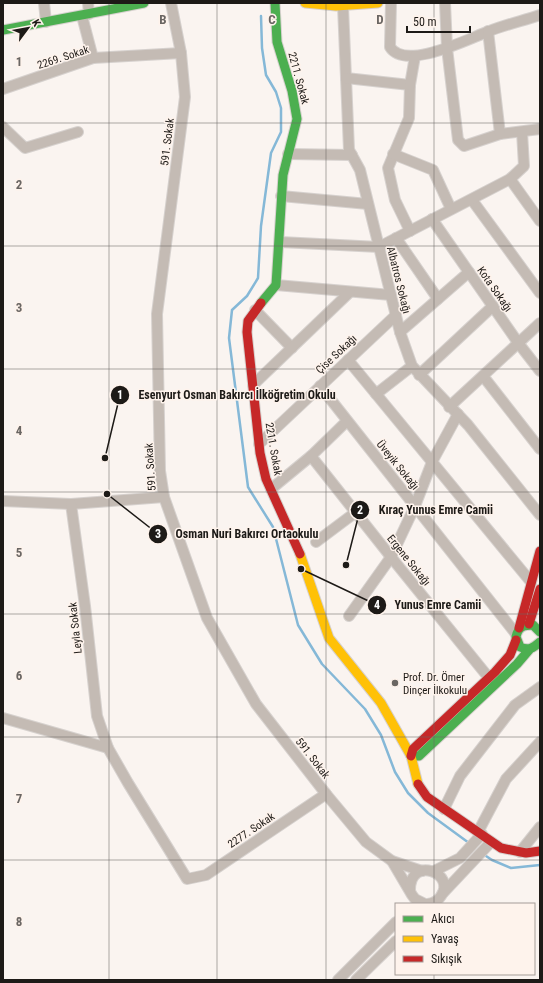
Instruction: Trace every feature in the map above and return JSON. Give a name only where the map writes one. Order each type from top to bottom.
[{"type":"street","points":[[44,3],[46,22]]},
{"type":"street","points":[[88,3],[85,15],[93,58]]},
{"type":"street","points":[[3,30],[144,3]]},
{"type":"street","name":"591. Sokak","points":[[171,3],[181,53],[185,97],[157,314],[160,471],[164,497],[207,618],[256,704],[326,794],[366,842],[392,861]]},
{"type":"street","name":"2211. Sokak","points":[[276,3],[275,20],[277,42],[292,91],[297,119],[288,154],[281,196],[280,242],[276,285],[255,310],[248,321],[247,332],[259,444],[266,479],[297,543],[322,621],[329,638],[381,703],[411,756],[416,781],[427,797],[480,834],[490,844],[520,852],[540,852]]},
{"type":"street","points":[[305,3],[343,6],[378,3]]},
{"type":"street","points":[[391,3],[390,47],[393,52],[398,54],[415,56],[447,48],[488,31],[540,15]]},
{"type":"street","points":[[445,3],[447,48],[458,140],[464,146],[500,134],[540,129]]},
{"type":"street","name":"Albatros Sokağı","points":[[343,6],[349,150],[360,170],[400,332],[412,366],[449,407],[458,414],[540,515]]},
{"type":"street","points":[[488,31],[500,134]]},
{"type":"street","name":"2269. Sokak","points":[[3,89],[93,58],[181,53]]},
{"type":"street","points":[[410,231],[395,200],[388,168],[409,118],[410,85],[415,56]]},
{"type":"street","points":[[346,78],[410,85]]},
{"type":"street","points":[[3,127],[24,148],[78,132]]},
{"type":"street","points":[[280,242],[379,247],[510,179],[524,166],[522,132]]},
{"type":"street","points":[[288,154],[352,155]]},
{"type":"street","points":[[393,154],[433,170],[451,209]]},
{"type":"street","points":[[510,179],[540,220]]},
{"type":"street","points":[[281,196],[368,204]]},
{"type":"street","points":[[472,200],[540,293]]},
{"type":"street","name":"Kota Sokağı","points":[[432,219],[519,344],[540,371]]},
{"type":"street","points":[[396,238],[438,299]]},
{"type":"street","points":[[400,332],[469,272]]},
{"type":"street","points":[[276,285],[391,296]]},
{"type":"street","points":[[253,385],[350,292]]},
{"type":"street","points":[[419,375],[493,306]]},
{"type":"street","points":[[255,310],[292,348]]},
{"type":"street","name":"Çise Sokağı","points":[[259,444],[396,315]]},
{"type":"street","points":[[449,407],[540,323]]},
{"type":"street","points":[[348,360],[531,582]]},
{"type":"street","points":[[376,394],[412,366]]},
{"type":"street","points":[[483,376],[540,449]]},
{"type":"street","name":"Üveyik Sokağı","points":[[320,386],[517,634]]},
{"type":"street","points":[[349,616],[391,557],[415,506],[432,462],[458,414]]},
{"type":"street","points":[[271,489],[312,456],[347,421]]},
{"type":"street","name":"Ergene Sokağı","points":[[312,456],[489,678]]},
{"type":"street","points":[[3,501],[71,504],[164,497]]},
{"type":"street","name":"Leyla Sokak","points":[[71,504],[85,606],[97,716],[108,748]]},
{"type":"street","points":[[316,542],[356,512]]},
{"type":"street","points":[[529,650],[517,664],[419,756],[411,756],[413,749],[489,678],[510,655],[540,551]]},
{"type":"street","points":[[517,634],[529,624],[540,589]]},
{"type":"street","points":[[529,624],[536,627],[540,632]]},
{"type":"street","points":[[517,634],[520,648],[529,650],[536,648],[540,642]]},
{"type":"street","points":[[444,809],[460,776],[515,705],[540,687]]},
{"type":"street","points":[[3,718],[108,748]]},
{"type":"street","points":[[392,861],[422,871],[434,871],[460,858],[480,834],[506,779],[540,742]]},
{"type":"street","name":"2277. Sokak","points":[[108,748],[187,879],[206,875],[326,794]]},
{"type":"street","points":[[520,852],[540,827]]},
{"type":"street","points":[[433,903],[490,844]]},
{"type":"street","points":[[392,861],[411,896],[423,903]]},
{"type":"street","points":[[411,896],[411,880],[422,871]]},
{"type":"street","points":[[434,871],[442,878],[444,888],[443,893]]},
{"type":"street","points":[[338,980],[395,923]]},
{"type":"street","points":[[356,980],[395,942]]},
{"type":"waterway","points":[[261,16],[262,48],[266,75],[276,92],[281,108],[281,132],[271,153],[261,226],[258,278],[247,296],[232,310],[229,338],[248,487],[273,527],[298,625],[322,664],[365,709],[381,735],[395,772],[408,793],[428,813],[469,843]]},
{"type":"waterway","points":[[483,854],[492,860],[511,868],[540,865]]},
{"type":"traffic: fast","points":[[3,30],[144,3]]},
{"type":"traffic: fast","points":[[261,303],[276,285],[283,175],[297,119],[292,91],[277,42],[275,3]]},
{"type":"traffic: fast","points":[[540,632],[533,625],[526,625],[520,629],[516,637],[520,647],[526,649],[531,648],[540,642]]},
{"type":"traffic: fast","points":[[411,756],[419,756],[517,664],[529,650]]},
{"type":"traffic: slow","points":[[305,3],[336,6],[378,3]]},
{"type":"traffic: slow","points":[[300,554],[329,638],[381,703],[411,756],[418,784]]},
{"type":"traffic: jam","points":[[261,303],[248,321],[247,332],[260,453],[266,479],[300,554]]},
{"type":"traffic: jam","points":[[519,628],[540,551]]},
{"type":"traffic: jam","points":[[529,624],[540,589]]},
{"type":"traffic: jam","points":[[411,756],[413,749],[495,672],[510,655],[516,640]]},
{"type":"traffic: jam","points":[[418,784],[427,797],[501,848],[526,853],[540,851]]},
{"type":"place","name":"Esenyurt Osman Bakırcı İlköğretim Okulu","points":[[105,458]]},
{"type":"place","name":"Osman Nuri Bakırcı Ortaokulu","points":[[107,494]]},
{"type":"place","name":"Kıraç Yunus Emre Camii","points":[[346,565]]},
{"type":"place","name":"Yunus Emre Camii","points":[[301,569]]},
{"type":"place","name":"Prof. Dr. Ömer Dinçer İlkokulu","points":[[395,683]]}]
